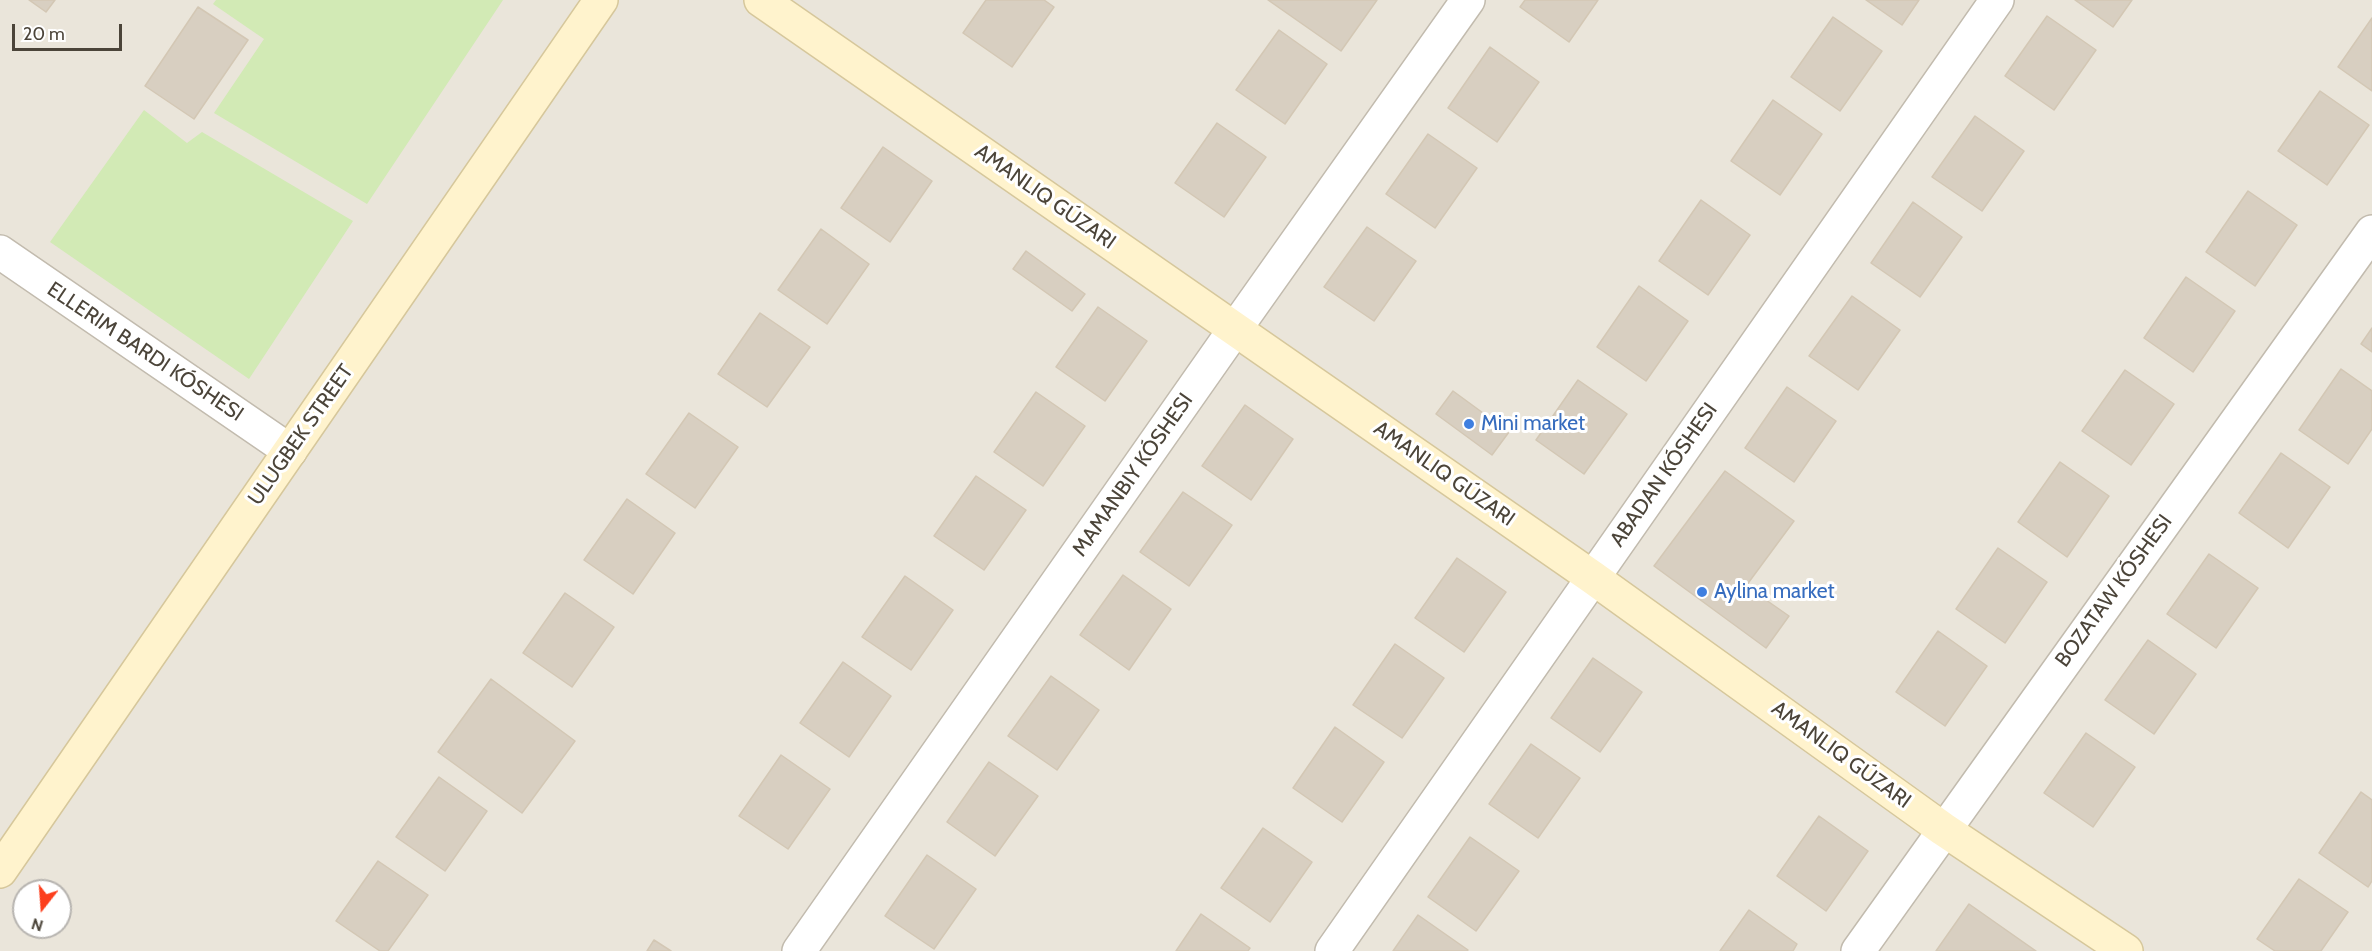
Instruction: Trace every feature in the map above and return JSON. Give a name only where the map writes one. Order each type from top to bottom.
[{"type":"street","name":"ULUGBEK STREET","points":[[0,871],[602,0]]},
{"type":"street","points":[[761,0],[1592,577],[1943,829],[2126,951]]},
{"type":"street","name":"MAMANBIY KÓSHESI","points":[[799,951],[1468,0]]},
{"type":"street","name":"ABADAN KÓSHESI","points":[[1332,951],[1997,0]]},
{"type":"street","name":"BOZATAW KÓSHESI","points":[[1858,951],[1943,829],[2372,232]]},
{"type":"street","points":[[0,252],[290,451]]},
{"type":"shaded area","points":[[0,0],[2372,0],[2372,951],[0,951]]},
{"type":"green space","points":[[216,0],[503,0],[367,204],[214,113],[264,39],[213,4]]},
{"type":"green space","points":[[144,110],[187,143],[202,132],[353,221],[249,379],[50,242]]},
{"type":"building","points":[[29,0],[55,0],[46,12]]},
{"type":"building","points":[[986,0],[1044,0],[1054,7],[1012,67],[963,33]]},
{"type":"building","points":[[1268,0],[1377,0],[1341,51]]},
{"type":"building","points":[[1525,0],[1598,0],[1569,42],[1520,7]]},
{"type":"building","points":[[1866,0],[1919,0],[1902,25]]},
{"type":"building","points":[[2075,0],[2132,0],[2113,27]]},
{"type":"building","points":[[198,7],[248,40],[194,119],[145,86]]},
{"type":"building","points":[[2047,16],[2096,50],[2054,110],[2005,76]]},
{"type":"building","points":[[1833,17],[1882,51],[1840,111],[1791,77]]},
{"type":"building","points":[[2372,18],[2372,91],[2338,67]]},
{"type":"building","points":[[1279,30],[1327,64],[1285,124],[1236,90]]},
{"type":"building","points":[[1490,47],[1539,82],[1497,142],[1448,108]]},
{"type":"building","points":[[2320,91],[2369,125],[2327,185],[2278,151]]},
{"type":"building","points":[[1773,100],[1822,134],[1780,195],[1731,161]]},
{"type":"building","points":[[1975,116],[2024,151],[1982,211],[1932,177]]},
{"type":"building","points":[[1217,123],[1266,157],[1224,217],[1175,183]]},
{"type":"building","points":[[1428,134],[1477,168],[1435,228],[1386,194]]},
{"type":"building","points":[[883,147],[932,181],[890,242],[841,208]]},
{"type":"building","points":[[2248,191],[2297,225],[2255,286],[2206,252]]},
{"type":"building","points":[[1701,200],[1750,235],[1708,295],[1659,261]]},
{"type":"building","points":[[1913,202],[1962,237],[1920,297],[1871,263]]},
{"type":"building","points":[[1367,227],[1416,261],[1374,321],[1324,287]]},
{"type":"building","points":[[821,229],[869,264],[827,324],[778,290]]},
{"type":"building","points":[[1026,251],[1085,294],[1072,311],[1013,269]]},
{"type":"building","points":[[2186,277],[2235,311],[2193,372],[2144,338]]},
{"type":"building","points":[[1639,286],[1688,321],[1646,381],[1597,347]]},
{"type":"building","points":[[1852,296],[1900,330],[1858,390],[1809,356]]},
{"type":"building","points":[[1098,307],[1147,341],[1105,401],[1056,367]]},
{"type":"building","points":[[760,313],[810,347],[767,407],[718,374]]},
{"type":"building","points":[[2372,328],[2372,352],[2361,344]]},
{"type":"building","points":[[2341,369],[2372,391],[2372,429],[2348,464],[2299,430]]},
{"type":"building","points":[[2125,370],[2174,404],[2131,465],[2082,431]]},
{"type":"building","points":[[1578,380],[1627,414],[1584,474],[1536,440]]},
{"type":"building","points":[[1787,387],[1836,421],[1794,482],[1745,448]]},
{"type":"building","points":[[1453,391],[1509,432],[1492,455],[1436,414]]},
{"type":"building","points":[[1036,392],[1085,426],[1043,486],[994,452]]},
{"type":"building","points":[[1245,405],[1293,439],[1251,500],[1202,466]]},
{"type":"building","points":[[689,413],[738,447],[695,508],[646,474]]},
{"type":"building","points":[[2281,453],[2330,487],[2288,548],[2239,513]]},
{"type":"building","points":[[2060,462],[2109,496],[2067,557],[2018,522]]},
{"type":"building","points":[[1725,471],[1794,521],[1746,586],[1789,616],[1766,648],[1654,566]]},
{"type":"building","points":[[976,476],[1026,510],[984,570],[934,536]]},
{"type":"building","points":[[1183,492],[1232,525],[1189,586],[1140,552]]},
{"type":"building","points":[[627,499],[675,533],[633,594],[584,560]]},
{"type":"building","points":[[1998,548],[2047,582],[2005,643],[1956,609]]},
{"type":"building","points":[[2209,554],[2258,588],[2216,648],[2167,614]]},
{"type":"building","points":[[1457,558],[1506,592],[1464,652],[1415,618]]},
{"type":"building","points":[[1123,575],[1171,609],[1129,670],[1080,635]]},
{"type":"building","points":[[905,576],[953,610],[911,670],[862,637]]},
{"type":"building","points":[[565,593],[614,627],[572,687],[523,653]]},
{"type":"building","points":[[1938,631],[1987,666],[1945,726],[1896,692]]},
{"type":"building","points":[[2148,640],[2196,674],[2154,734],[2105,700]]},
{"type":"building","points":[[1395,644],[1444,678],[1402,738],[1353,705]]},
{"type":"building","points":[[1593,658],[1642,692],[1600,752],[1551,718]]},
{"type":"building","points":[[843,662],[891,696],[849,757],[800,723]]},
{"type":"building","points":[[1051,676],[1099,710],[1057,770],[1008,736]]},
{"type":"building","points":[[491,679],[575,741],[522,813],[438,752]]},
{"type":"building","points":[[1335,727],[1384,762],[1342,822],[1293,788]]},
{"type":"building","points":[[2086,733],[2135,767],[2093,827],[2044,793]]},
{"type":"building","points":[[1531,744],[1580,778],[1538,838],[1489,804]]},
{"type":"building","points":[[781,755],[830,789],[788,849],[739,816]]},
{"type":"building","points":[[989,762],[1038,796],[995,856],[947,822]]},
{"type":"building","points":[[439,777],[487,811],[445,871],[396,837]]},
{"type":"building","points":[[2361,792],[2372,800],[2372,881],[2368,887],[2319,853]]},
{"type":"building","points":[[1819,816],[1868,851],[1826,911],[1777,876]]},
{"type":"building","points":[[1263,828],[1312,862],[1270,922],[1221,888]]},
{"type":"building","points":[[1470,837],[1519,871],[1476,931],[1428,897]]},
{"type":"building","points":[[927,855],[976,889],[934,949],[885,916]]},
{"type":"building","points":[[378,861],[428,895],[388,951],[380,951],[336,921]]},
{"type":"building","points":[[2299,879],[2348,912],[2321,951],[2275,951],[2257,939]]},
{"type":"building","points":[[1969,904],[2036,951],[1936,951]]},
{"type":"building","points":[[1749,910],[1797,944],[1793,951],[1720,951]]},
{"type":"building","points":[[1201,914],[1250,948],[1248,951],[1176,951]]},
{"type":"building","points":[[1418,915],[1468,950],[1393,951]]},
{"type":"building","points":[[654,940],[671,951],[647,951]]},
{"type":"place","name":"Mini market","points":[[1469,424]]},
{"type":"place","name":"Aylina market","points":[[1702,592]]}]
